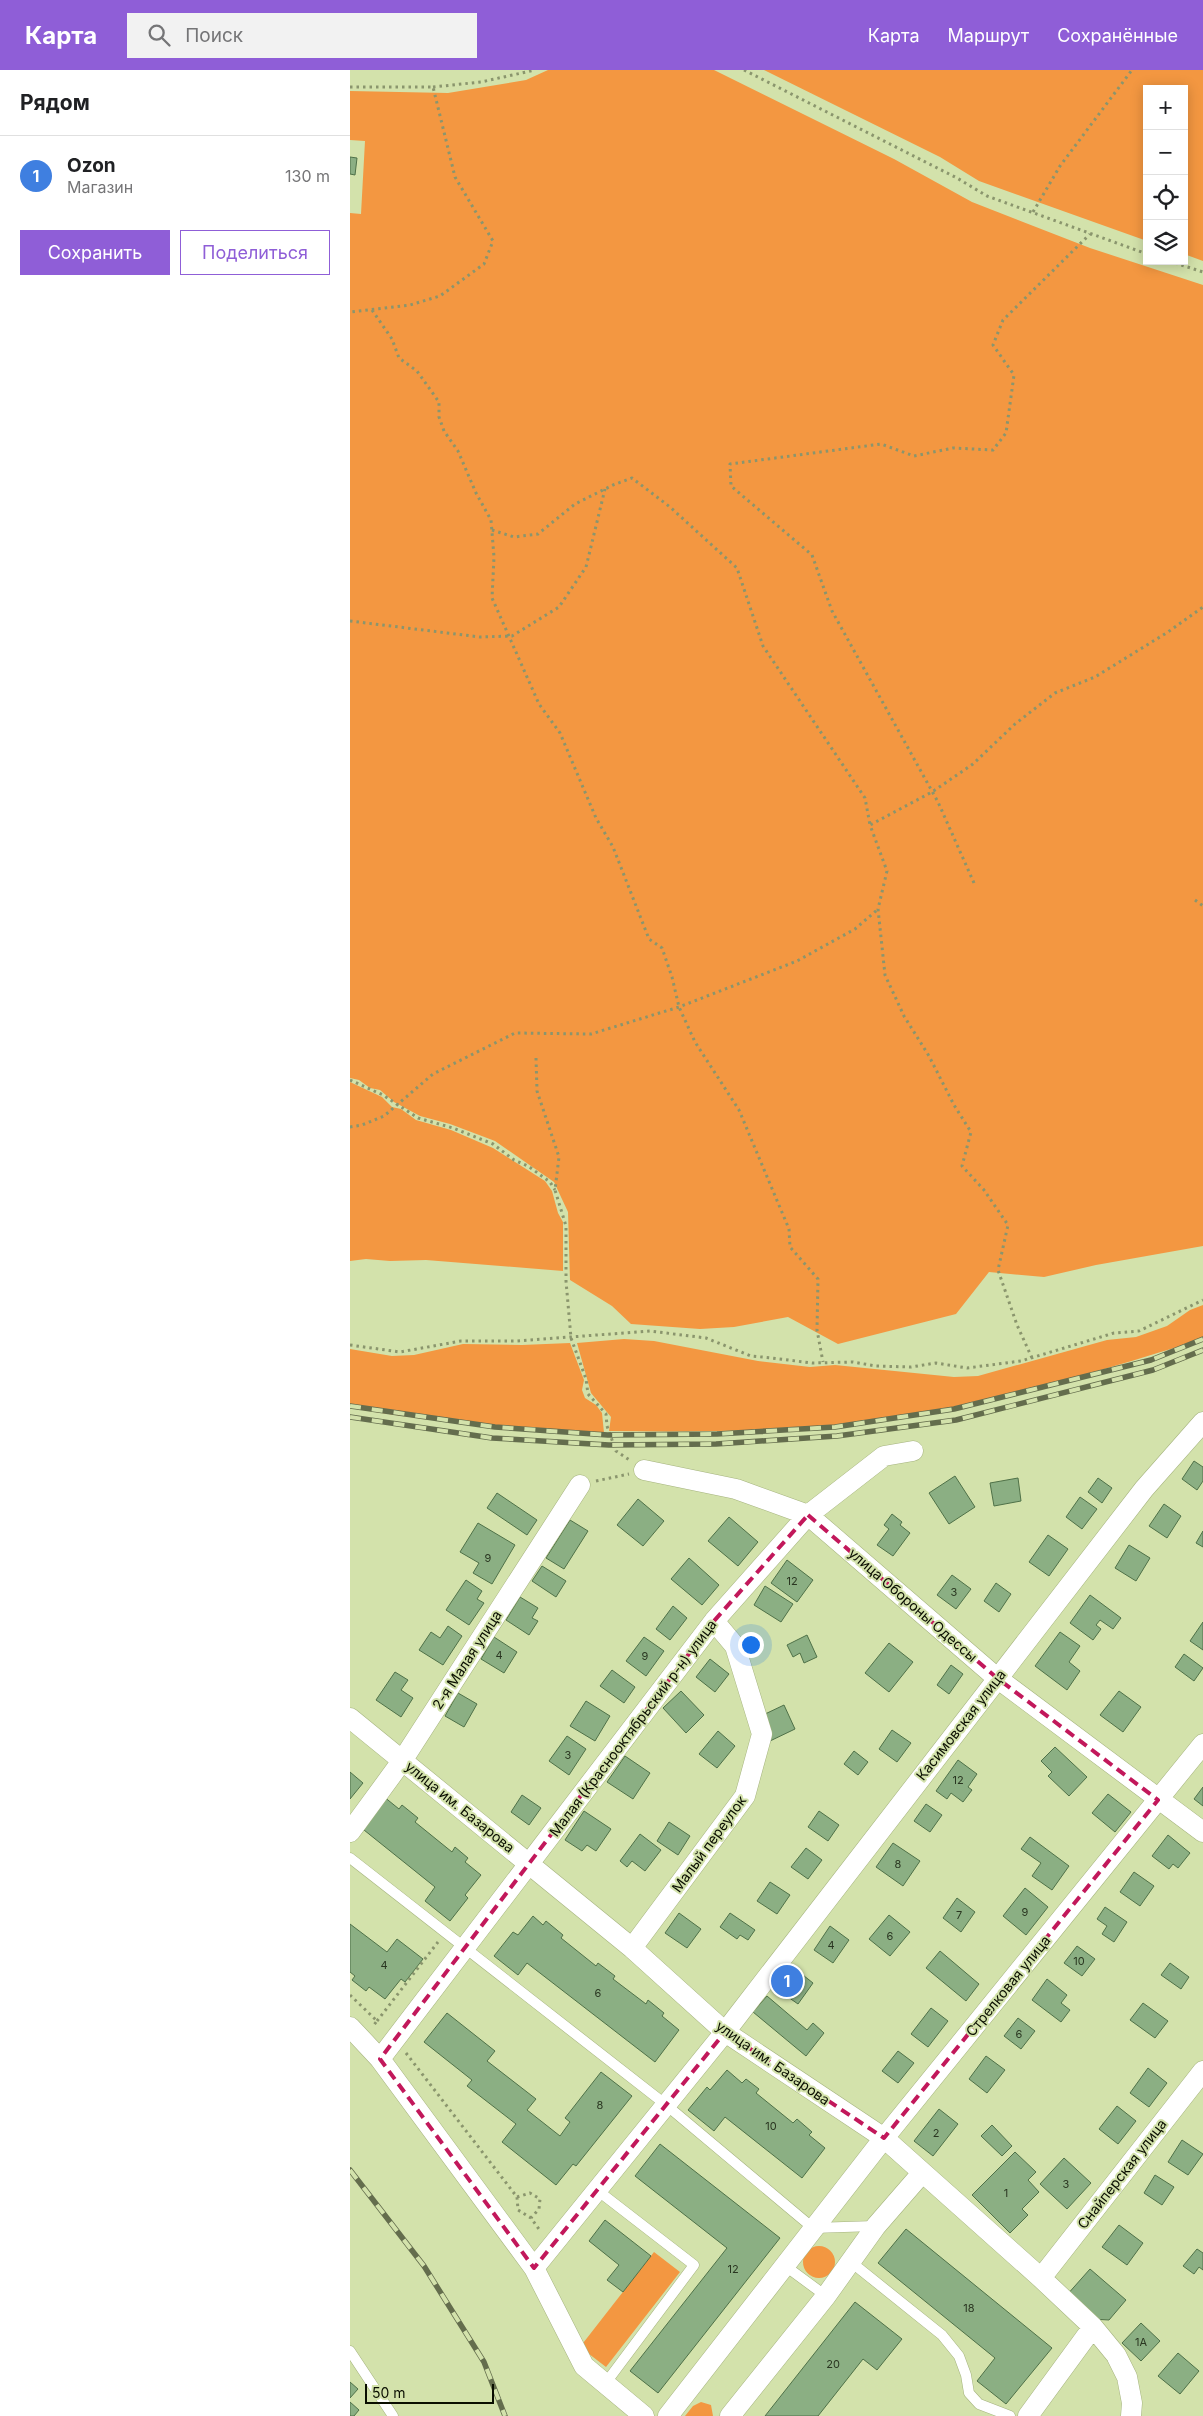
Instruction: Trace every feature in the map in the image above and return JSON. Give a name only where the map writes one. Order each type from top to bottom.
[{"type":"street","name":"Касимовская улица","points":[[534,2268],[725,2032],[1144,1489],[1203,1422]]},
{"type":"street","name":"Малая (Краснооктябрьский р-н) улица","points":[[380,2059],[714,1621],[808,1515],[884,1456],[913,1451]]},
{"type":"street","name":"улица Обороны Одессы","points":[[644,1470],[736,1488],[808,1515],[997,1678],[1203,1832]]},
{"type":"street","name":"2-я Малая улица","points":[[350,1832],[402,1760],[580,1485]]},
{"type":"street","name":"Малый переулок","points":[[632,1948],[746,1796],[762,1734],[735,1646],[714,1621]]},
{"type":"street","name":"улица им. Базарова","points":[[350,1718],[632,1948],[725,2032],[884,2138],[1041,2278],[1093,2327],[1116,2355],[1128,2377],[1132,2403],[1131,2416]]},
{"type":"street","name":"Стрелковая улица","points":[[668,2416],[884,2138],[1203,1744]]},
{"type":"street","points":[[350,2027],[380,2059],[534,2268],[584,2366],[644,2416]]},
{"type":"street","name":"Снайперская улица","points":[[1041,2278],[1203,2071]]},
{"type":"street","points":[[730,2416],[826,2296],[876,2226],[922,2173]]},
{"type":"street","points":[[1028,2416],[1093,2327]]},
{"type":"lane","points":[[350,1858],[665,2104],[813,2228],[876,2226]]},
{"type":"lane","points":[[597,2190],[694,2265],[605,2384]]},
{"type":"lane","points":[[851,2262],[942,2336],[959,2356],[966,2375],[969,2393],[979,2404],[1010,2416]]},
{"type":"lane","points":[[784,2265],[826,2296]]},
{"type":"lane","points":[[350,2351],[393,2416]]},
{"type":"path","points":[[350,87],[432,87],[481,82],[535,70]]},
{"type":"path","points":[[744,70],[957,178],[987,196],[1143,253]]},
{"type":"path","points":[[1033,212],[1060,166],[1132,70]]},
{"type":"path","points":[[350,312],[410,305],[440,296],[484,264],[493,241],[455,177],[432,87]]},
{"type":"path","points":[[974,883],[932,792],[832,611],[812,555],[731,486],[730,464],[881,444],[914,456],[954,448],[993,450],[1006,433],[1014,375],[993,345],[1003,320],[1090,234]]},
{"type":"path","points":[[1181,265],[1203,272]]},
{"type":"path","points":[[372,310],[392,339],[399,358],[417,371],[439,402],[439,417],[444,431],[458,451],[476,493],[491,520],[492,598],[539,704],[560,733],[596,818],[612,846],[649,939],[662,948],[672,977],[679,1007],[696,1042],[739,1110],[789,1228],[790,1247],[818,1279],[817,1330],[823,1362]]},
{"type":"path","points":[[492,530],[514,537],[538,534],[575,504],[605,488],[632,478],[670,507],[737,568],[763,646],[865,798],[870,824],[887,871],[878,909],[885,974],[904,1016],[930,1056],[954,1105],[971,1132],[962,1166],[984,1190],[1008,1225],[998,1270],[1017,1325],[1032,1358]]},
{"type":"path","points":[[350,621],[480,637],[509,636],[559,607],[586,567],[605,488]]},
{"type":"path","points":[[870,824],[932,792],[973,764],[1015,724],[1055,693],[1095,677],[1168,632],[1203,607]]},
{"type":"path","points":[[1195,900],[1203,906]]},
{"type":"path","points":[[350,1127],[362,1125],[384,1116],[433,1074],[515,1033],[591,1034],[679,1007],[797,961],[855,929],[878,909]]},
{"type":"path","points":[[536,1058],[537,1091],[559,1157],[555,1190]]},
{"type":"path","points":[[350,1080],[383,1096],[418,1118],[453,1128],[493,1144],[514,1160],[528,1166],[550,1182],[555,1190],[566,1226],[566,1281],[571,1338],[586,1380],[588,1394],[606,1414],[607,1426],[616,1451],[644,1470]]},
{"type":"path","points":[[350,1345],[400,1352],[461,1341],[571,1338],[650,1331],[706,1338],[752,1356],[823,1362],[853,1362],[876,1366],[911,1367],[936,1363],[967,1368],[1032,1358],[1114,1334],[1139,1331],[1203,1300]]},
{"type":"path","points":[[580,1485],[644,1470]]},
{"type":"path","points":[[377,2021],[445,1932]]},
{"type":"path","points":[[395,2039],[517,2197],[518,2210],[531,2218],[552,2246]]},
{"type":"path","points":[[517,2197],[530,2193],[540,2199],[540,2209],[531,2218]]},
{"type":"highlighted area","points":[[808,1515],[997,1678],[1158,1800],[884,2138],[725,2032],[534,2268],[380,2059],[714,1621]]},
{"type":"shaded area","points":[[548,70],[714,70],[894,159],[972,202],[1090,248],[1203,285],[1203,1246],[1096,1265],[1044,1277],[989,1272],[956,1314],[838,1344],[788,1317],[734,1327],[700,1329],[631,1324],[612,1306],[570,1280],[568,1212],[554,1182],[495,1141],[450,1124],[420,1116],[394,1102],[380,1090],[370,1088],[359,1080],[350,1078],[350,213],[361,214],[365,141],[350,140],[350,91],[448,93],[526,80]]},
{"type":"shaded area","points":[[764,70],[1203,70],[1203,261],[1188,255],[1188,85],[1143,85],[1143,240],[979,181],[940,157]]},
{"type":"shaded area","points":[[350,1082],[382,1097],[392,1107],[401,1109],[416,1120],[451,1130],[493,1148],[545,1181],[552,1191],[558,1213],[563,1222],[563,1271],[426,1260],[390,1261],[366,1259],[350,1261]]},
{"type":"shaded area","points":[[1203,1305],[1203,1339],[1126,1363],[1008,1395],[928,1412],[888,1419],[784,1429],[609,1431],[611,1417],[591,1393],[577,1343],[624,1339],[654,1341],[758,1361],[810,1367],[835,1365],[954,1377],[978,1376],[1107,1340],[1136,1337],[1167,1326],[1190,1310]]},
{"type":"shaded area","points":[[570,1343],[584,1380],[582,1390],[585,1398],[596,1405],[602,1413],[604,1433],[477,1425],[413,1418],[350,1408],[350,1349],[392,1356],[414,1355],[463,1344],[522,1345]]},
{"type":"shaded area","points":[[819,2246],[825,2247],[830,2251],[834,2256],[834,2268],[830,2273],[825,2277],[819,2278],[813,2277],[808,2273],[804,2268],[803,2262],[804,2256],[808,2251],[813,2247]]},
{"type":"shaded area","points":[[654,2252],[680,2272],[606,2367],[580,2347]]},
{"type":"shaded area","points":[[701,2402],[711,2405],[713,2416],[685,2416],[693,2406]]},
{"type":"building","points":[[350,157],[357,158],[355,175],[350,174]]},
{"type":"building","points":[[1194,1461],[1203,1467],[1203,1481],[1197,1490],[1182,1479]]},
{"type":"building","points":[[955,1476],[975,1507],[949,1524],[929,1493]]},
{"type":"building","points":[[1018,1478],[1021,1501],[994,1506],[990,1483]]},
{"type":"building","points":[[1098,1478],[1112,1488],[1102,1503],[1088,1492]]},
{"type":"building","points":[[497,1493],[537,1520],[527,1535],[487,1508]]},
{"type":"building","points":[[1080,1497],[1097,1509],[1082,1529],[1066,1517]]},
{"type":"building","points":[[638,1499],[664,1521],[643,1546],[617,1525]]},
{"type":"building","points":[[1164,1504],[1181,1516],[1167,1538],[1149,1526]]},
{"type":"building","points":[[892,1514],[902,1522],[900,1525],[910,1533],[893,1556],[877,1545],[889,1529],[884,1525]]},
{"type":"building","points":[[729,1517],[758,1542],[738,1566],[708,1541]]},
{"type":"building","points":[[570,1520],[588,1531],[564,1569],[546,1558]]},
{"type":"building","points":[[478,1523],[515,1545],[492,1584],[473,1573],[479,1563],[460,1552]]},
{"type":"building","points":[[1203,1531],[1203,1547],[1196,1543]]},
{"type":"building","points":[[1048,1535],[1068,1549],[1049,1576],[1029,1562]]},
{"type":"building","points":[[1129,1545],[1150,1558],[1136,1581],[1115,1568]]},
{"type":"building","points":[[689,1558],[719,1585],[702,1605],[671,1579]]},
{"type":"building","points":[[787,1560],[813,1580],[797,1602],[771,1583]]},
{"type":"building","points":[[542,1566],[566,1581],[556,1597],[532,1581]]},
{"type":"building","points":[[952,1575],[971,1589],[956,1609],[937,1595]]},
{"type":"building","points":[[466,1580],[482,1591],[477,1599],[484,1603],[469,1625],[446,1610]]},
{"type":"building","points":[[996,1583],[1011,1594],[999,1612],[984,1601]]},
{"type":"building","points":[[765,1586],[793,1604],[781,1622],[754,1605]]},
{"type":"building","points":[[1090,1595],[1121,1618],[1113,1629],[1100,1620],[1096,1625],[1101,1629],[1093,1640],[1070,1623]]},
{"type":"building","points":[[520,1597],[538,1608],[532,1618],[538,1621],[529,1635],[506,1620]]},
{"type":"building","points":[[673,1606],[687,1618],[670,1640],[656,1629]]},
{"type":"building","points":[[1203,1622],[1203,1650],[1190,1641]]},
{"type":"building","points":[[448,1626],[462,1636],[443,1665],[419,1650],[431,1632],[440,1638]]},
{"type":"building","points":[[1060,1632],[1080,1646],[1069,1662],[1080,1671],[1067,1690],[1035,1666]]},
{"type":"building","points":[[807,1635],[817,1657],[804,1663],[800,1653],[793,1657],[787,1645]]},
{"type":"building","points":[[494,1637],[517,1652],[504,1673],[481,1659]]},
{"type":"building","points":[[644,1637],[664,1651],[646,1676],[626,1661]]},
{"type":"building","points":[[889,1643],[913,1662],[889,1692],[865,1673]]},
{"type":"building","points":[[1184,1654],[1203,1668],[1194,1681],[1175,1667]]},
{"type":"building","points":[[710,1659],[729,1674],[715,1692],[696,1677]]},
{"type":"building","points":[[951,1665],[963,1674],[949,1694],[937,1685]]},
{"type":"building","points":[[612,1670],[635,1687],[624,1703],[600,1686]]},
{"type":"building","points":[[395,1672],[408,1680],[401,1690],[413,1698],[401,1717],[376,1700]]},
{"type":"building","points":[[681,1691],[704,1715],[686,1733],[663,1708]]},
{"type":"building","points":[[1119,1691],[1141,1707],[1123,1732],[1100,1715]]},
{"type":"building","points":[[458,1693],[477,1704],[464,1727],[445,1716]]},
{"type":"building","points":[[586,1701],[610,1716],[595,1741],[570,1726]]},
{"type":"building","points":[[784,1705],[795,1729],[770,1741],[763,1715]]},
{"type":"building","points":[[892,1730],[911,1743],[897,1762],[879,1749]]},
{"type":"building","points":[[718,1731],[735,1746],[717,1768],[699,1754]]},
{"type":"building","points":[[567,1736],[586,1749],[569,1775],[549,1761]]},
{"type":"building","points":[[1055,1747],[1087,1777],[1069,1796],[1048,1776],[1052,1772],[1041,1761]]},
{"type":"building","points":[[854,1751],[868,1762],[858,1775],[844,1764]]},
{"type":"building","points":[[625,1756],[650,1773],[633,1799],[607,1782]]},
{"type":"building","points":[[958,1760],[977,1774],[968,1787],[972,1790],[963,1802],[951,1793],[947,1799],[936,1791]]},
{"type":"building","points":[[350,1772],[363,1783],[350,1799]]},
{"type":"building","points":[[1203,1787],[1203,1806],[1194,1799]]},
{"type":"building","points":[[1108,1794],[1131,1812],[1115,1832],[1092,1813]]},
{"type":"building","points":[[522,1795],[541,1808],[529,1825],[511,1812]]},
{"type":"building","points":[[383,1796],[399,1809],[402,1805],[418,1818],[415,1822],[452,1852],[455,1847],[468,1858],[465,1862],[481,1875],[465,1895],[468,1898],[450,1921],[425,1901],[435,1887],[359,1826]]},
{"type":"building","points":[[926,1804],[942,1815],[930,1832],[914,1821]]},
{"type":"building","points":[[584,1811],[611,1829],[596,1851],[587,1845],[582,1851],[565,1840]]},
{"type":"building","points":[[819,1811],[839,1825],[828,1841],[808,1827]]},
{"type":"building","points":[[669,1822],[690,1836],[678,1855],[657,1841]]},
{"type":"building","points":[[640,1834],[661,1850],[645,1871],[632,1861],[627,1867],[620,1861]]},
{"type":"building","points":[[1168,1835],[1190,1853],[1178,1868],[1173,1864],[1169,1869],[1152,1856]]},
{"type":"building","points":[[1030,1837],[1069,1866],[1052,1890],[1032,1876],[1041,1863],[1021,1849]]},
{"type":"building","points":[[893,1843],[920,1861],[903,1886],[876,1867]]},
{"type":"building","points":[[806,1848],[822,1860],[808,1879],[791,1867]]},
{"type":"building","points":[[1134,1872],[1154,1886],[1140,1906],[1120,1892]]},
{"type":"building","points":[[770,1882],[790,1895],[777,1914],[757,1901]]},
{"type":"building","points":[[1025,1888],[1048,1907],[1026,1935],[1003,1916]]},
{"type":"building","points":[[957,1898],[975,1912],[961,1932],[943,1918]]},
{"type":"building","points":[[1105,1907],[1127,1922],[1114,1942],[1102,1934],[1107,1926],[1097,1919]]},
{"type":"building","points":[[679,1913],[701,1929],[687,1948],[665,1933]]},
{"type":"building","points":[[730,1913],[755,1930],[748,1940],[740,1935],[737,1939],[720,1927]]},
{"type":"building","points":[[889,1915],[910,1932],[890,1956],[869,1939]]},
{"type":"building","points":[[533,1916],[543,1925],[546,1921],[563,1935],[561,1938],[596,1966],[598,1963],[615,1976],[613,1979],[646,2004],[648,2000],[664,2013],[662,2016],[679,2030],[655,2062],[527,1963],[518,1975],[494,1956],[513,1932],[518,1935]]},
{"type":"building","points":[[350,1924],[387,1952],[397,1939],[423,1959],[405,1982],[401,1979],[385,1999],[369,1987],[366,1991],[352,1980],[355,1976],[350,1972]]},
{"type":"building","points":[[830,1926],[849,1940],[833,1963],[814,1950]]},
{"type":"building","points":[[1077,1946],[1095,1959],[1082,1976],[1064,1963]]},
{"type":"building","points":[[940,1951],[979,1984],[966,2001],[926,1968]]},
{"type":"building","points":[[1170,1963],[1189,1977],[1181,1989],[1161,1975]]},
{"type":"building","points":[[794,1968],[813,1983],[798,2004],[778,1990]]},
{"type":"building","points":[[1047,1979],[1067,1995],[1061,2003],[1070,2010],[1061,2022],[1032,2000]]},
{"type":"building","points":[[767,1996],[807,2030],[813,2023],[824,2033],[806,2056],[753,2012]]},
{"type":"building","points":[[1143,2003],[1168,2021],[1155,2038],[1130,2020]]},
{"type":"building","points":[[931,2008],[948,2021],[928,2047],[911,2034]]},
{"type":"building","points":[[447,2013],[495,2051],[487,2061],[536,2099],[527,2110],[560,2136],[570,2122],[565,2118],[601,2072],[632,2096],[576,2166],[573,2164],[556,2185],[502,2142],[516,2124],[467,2086],[472,2080],[424,2042]]},
{"type":"building","points":[[1018,2018],[1035,2031],[1021,2049],[1004,2036]]},
{"type":"building","points":[[898,2051],[914,2063],[898,2083],[882,2071]]},
{"type":"building","points":[[986,2056],[1005,2070],[987,2093],[969,2079]]},
{"type":"building","points":[[1148,2068],[1167,2083],[1149,2107],[1130,2093]]},
{"type":"building","points":[[727,2070],[742,2083],[746,2079],[759,2089],[756,2093],[793,2123],[797,2119],[812,2132],[809,2135],[825,2148],[802,2178],[725,2117],[714,2131],[688,2110],[707,2087],[710,2090]]},
{"type":"building","points":[[1117,2106],[1136,2121],[1118,2144],[1099,2129]]},
{"type":"building","points":[[939,2109],[958,2124],[933,2156],[914,2141]]},
{"type":"building","points":[[992,2125],[1012,2146],[1002,2156],[981,2136]]},
{"type":"building","points":[[1182,2140],[1203,2154],[1188,2175],[1168,2162]]},
{"type":"building","points":[[660,2144],[780,2238],[658,2393],[630,2371],[727,2248],[635,2176]]},
{"type":"building","points":[[1015,2152],[1036,2172],[1028,2180],[1039,2192],[1022,2209],[1028,2215],[1010,2233],[972,2195]]},
{"type":"building","points":[[1064,2158],[1091,2183],[1067,2209],[1040,2184]]},
{"type":"building","points":[[1155,2175],[1174,2187],[1162,2205],[1144,2193]]},
{"type":"building","points":[[605,2220],[651,2256],[623,2292],[607,2280],[619,2265],[589,2241]]},
{"type":"building","points":[[1119,2225],[1143,2243],[1127,2265],[1102,2247]]},
{"type":"building","points":[[906,2229],[1052,2348],[1006,2404],[977,2381],[995,2358],[878,2263]]},
{"type":"building","points":[[1197,2249],[1203,2253],[1203,2270],[1199,2267],[1194,2274],[1183,2266]]},
{"type":"building","points":[[1090,2269],[1126,2300],[1109,2320],[1092,2319],[1066,2296]]},
{"type":"building","points":[[855,2302],[902,2339],[877,2370],[863,2359],[818,2416],[765,2416]]},
{"type":"building","points":[[1141,2323],[1160,2341],[1141,2361],[1122,2343]]},
{"type":"building","points":[[1178,2353],[1199,2371],[1180,2394],[1158,2376]]},
{"type":"building","points":[[350,2382],[358,2389],[350,2398]]},
{"type":"building","points":[[350,2402],[359,2410],[354,2416],[350,2416]]},
{"type":"railway","points":[[350,1406],[495,1427],[608,1435],[717,1434],[835,1427],[954,1409],[1151,1360],[1203,1339]]},
{"type":"railway","points":[[350,1417],[492,1438],[609,1445],[716,1444],[837,1436],[956,1420],[1153,1370],[1203,1350]]},
{"type":"railway","points":[[350,2170],[424,2266],[484,2362],[505,2416]]},
{"type":"place","name":"Ozon","points":[[787,1981]]}]
